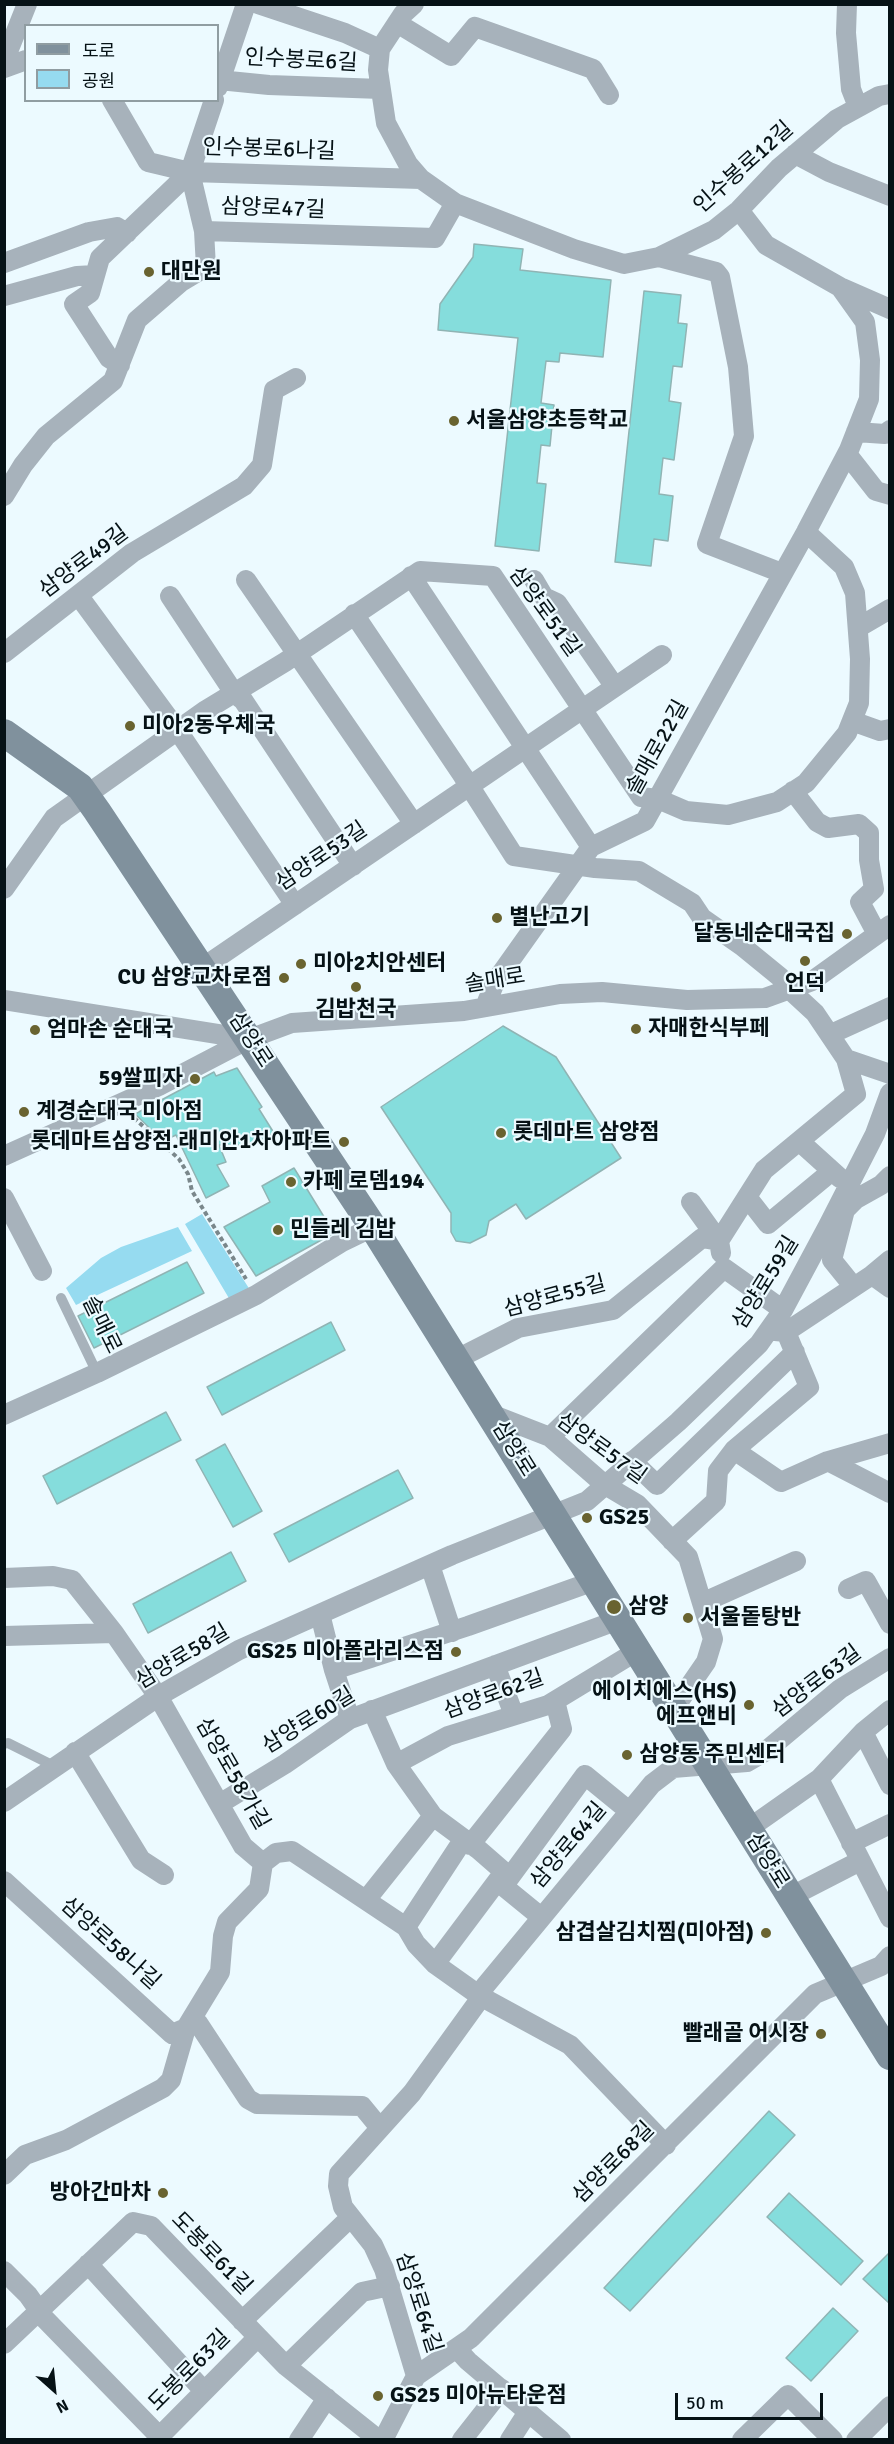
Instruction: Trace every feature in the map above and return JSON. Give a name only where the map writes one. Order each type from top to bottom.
[{"type":"main road","name":"삼양로","points":[[4,733],[80,787],[202,968],[457,1359],[890,2056]]},
{"type":"street","points":[[4,52],[9,49],[27,4]]},
{"type":"street","points":[[219,81],[246,4]]},
{"type":"street","points":[[258,4],[345,33],[380,49]]},
{"type":"street","points":[[847,4],[846,33],[850,77],[858,107]]},
{"type":"street","name":"인수봉로6길","points":[[414,5],[403,14],[380,49],[378,70],[386,123],[408,164],[421,179],[455,203]]},
{"type":"street","points":[[397,23],[451,56],[475,27],[593,69],[609,95]]},
{"type":"street","points":[[4,68],[24,61]]},
{"type":"street","name":"인수봉로6길","points":[[219,84],[381,89]]},
{"type":"street","name":"인수봉로12길","points":[[455,203],[574,249],[624,264],[659,257],[714,230],[739,210],[779,168],[837,119],[879,96],[890,94]]},
{"type":"street","points":[[112,102],[148,162],[190,172]]},
{"type":"street","name":"인수봉로6나길","points":[[213,102],[190,172],[421,179]]},
{"type":"street","points":[[795,154],[829,172],[890,196]]},
{"type":"street","points":[[190,172],[204,231]]},
{"type":"street","points":[[120,365],[109,358],[74,304],[90,293],[100,258],[190,172]]},
{"type":"street","name":"삼양로47길","points":[[4,496],[23,465],[46,436],[113,381],[137,320],[181,282],[206,267],[204,231],[435,238],[455,203]]},
{"type":"street","name":"솔매로22길","points":[[591,847],[645,821],[806,532],[847,454],[869,399],[870,360],[865,322],[840,287],[766,245],[739,210]]},
{"type":"street","points":[[4,263],[89,232],[117,227],[127,232]]},
{"type":"street","points":[[659,257],[716,272],[720,277],[738,367],[744,436],[707,544],[782,573]]},
{"type":"street","points":[[4,296],[77,276],[95,275]]},
{"type":"street","points":[[840,287],[890,309]]},
{"type":"street","name":"삼양로49길","points":[[4,653],[132,553],[244,486],[262,465],[274,390],[296,378]]},
{"type":"street","points":[[856,432],[885,434],[890,430]]},
{"type":"street","points":[[847,454],[876,491],[890,495]]},
{"type":"street","points":[[584,709],[641,797],[658,799],[686,811],[728,815],[777,802],[806,783],[847,733],[859,703],[859,627],[855,593],[844,567],[806,532]]},
{"type":"street","name":"삼양로51길","points":[[86,795],[234,693],[420,571],[493,576],[584,709]]},
{"type":"street","points":[[411,576],[591,847],[495,982],[485,1007]]},
{"type":"street","points":[[246,580],[414,824]]},
{"type":"street","points":[[534,580],[544,597],[557,603],[615,687]]},
{"type":"street","points":[[78,595],[178,731],[295,905]]},
{"type":"street","points":[[170,596],[234,693],[243,700],[353,866]]},
{"type":"street","points":[[859,627],[890,609]]},
{"type":"street","points":[[354,614],[470,786],[514,856],[595,868],[639,871],[692,903],[702,918],[780,977],[815,1014],[831,1034],[846,1059],[856,1094],[764,1170],[719,1241]]},
{"type":"street","name":"삼양로53길","points":[[202,968],[662,655]]},
{"type":"street","points":[[852,721],[880,731],[890,729]]},
{"type":"street","name":"솔매로","points":[[4,1156],[118,1104],[249,1039],[292,1023],[464,1011],[560,994],[602,992],[687,1000],[765,998],[812,981],[883,930],[860,902],[874,890],[869,860],[869,833],[859,824],[828,828],[817,822],[793,791]]},
{"type":"street","points":[[4,889],[54,818],[86,795]]},
{"type":"street","points":[[4,1000],[249,1039]]},
{"type":"street","points":[[831,1034],[890,1007]]},
{"type":"street","points":[[846,1059],[890,1074]]},
{"type":"street","name":"삼양로59길","points":[[552,1514],[587,1501],[686,1414],[759,1344],[777,1331],[783,1310],[875,1134],[890,1093]]},
{"type":"street","points":[[799,1142],[849,1186]]},
{"type":"street","points":[[747,1197],[768,1224],[832,1171]]},
{"type":"street","points":[[853,1286],[832,1260],[845,1210],[856,1199],[881,1185],[890,1176]]},
{"type":"street","points":[[4,1198],[42,1271]]},
{"type":"street","points":[[691,1202],[719,1241],[724,1268],[783,1310]]},
{"type":"street","points":[[4,1415],[97,1373],[256,1295],[342,1242],[373,1227]]},
{"type":"street","name":"삼양로55길","points":[[457,1359],[518,1328],[613,1310],[702,1238],[719,1241]]},
{"type":"street","points":[[672,1541],[716,1502],[718,1471],[734,1450],[809,1387],[795,1352],[777,1331],[872,1275],[890,1260]]},
{"type":"street","points":[[550,1437],[724,1268]]},
{"type":"street","points":[[872,1275],[890,1288]]},
{"type":"street","points":[[632,1461],[657,1485],[795,1352]]},
{"type":"street","name":"삼양로57길","points":[[491,1414],[550,1437],[605,1485],[637,1504],[688,1557],[713,1639],[706,1662],[673,1710]]},
{"type":"street","points":[[734,1450],[781,1482],[828,1461],[890,1443]]},
{"type":"street","points":[[828,1461],[890,1492]]},
{"type":"street","name":"삼양로58길","points":[[4,1802],[75,1752],[238,1650],[552,1514]]},
{"type":"street","points":[[702,1603],[796,1561]]},
{"type":"street","points":[[430,1565],[452,1632]]},
{"type":"street","name":"삼양로58가길","points":[[4,1578],[53,1576],[72,1580],[114,1633],[159,1698],[221,1803],[243,1846],[263,1863],[259,1889],[227,1922],[223,1936],[220,1972],[186,2028],[171,2080],[163,2088],[66,2140],[25,2155],[4,2175]]},
{"type":"street","points":[[334,1670],[452,1632],[594,1581]]},
{"type":"street","points":[[848,1589],[866,1581],[890,1624]]},
{"type":"street","points":[[320,1614],[334,1670],[350,1719]]},
{"type":"street","name":"삼양로60길","points":[[221,1803],[285,1764],[350,1719],[618,1620]]},
{"type":"street","points":[[4,1636],[114,1633]]},
{"type":"street","name":"삼양로62길","points":[[396,1764],[448,1736],[555,1701],[637,1651]]},
{"type":"street","name":"삼양로63길","points":[[708,1766],[747,1762],[766,1751],[840,1689],[890,1658]]},
{"type":"street","points":[[495,1665],[514,1715]]},
{"type":"street","points":[[406,1927],[466,1842],[562,1728],[555,1701]]},
{"type":"street","points":[[372,1710],[396,1764],[433,1816],[507,1875]]},
{"type":"street","points":[[747,1829],[819,1779],[863,1732],[890,1710]]},
{"type":"street","points":[[863,1732],[890,1785]]},
{"type":"street","points":[[75,1752],[141,1860],[164,1875]]},
{"type":"street","name":"삼양로64길","points":[[416,2376],[390,2286],[373,2245],[343,2207],[338,2187],[339,2174],[412,2093],[485,1986],[652,1784],[673,1768],[708,1766]]},
{"type":"street","name":"삼양로64길","points":[[507,1875],[585,1775],[629,1811]]},
{"type":"street","points":[[819,1779],[890,1918]]},
{"type":"street","points":[[366,1900],[433,1816]]},
{"type":"street","points":[[851,1843],[890,1824]]},
{"type":"street","points":[[263,1863],[276,1853],[292,1851],[406,1927],[416,1944],[435,1964],[480,1996],[570,2045],[666,2145]]},
{"type":"street","name":"삼양로","points":[[790,1897],[860,1861]]},
{"type":"street","points":[[507,1875],[504,1886],[541,1917]]},
{"type":"street","points":[[435,1964],[507,1875]]},
{"type":"street","name":"삼양로58나길","points":[[4,1881],[172,2034],[186,2028]]},
{"type":"street","name":"삼양로68길","points":[[416,2376],[457,2349],[512,2298],[815,1994],[881,1966],[890,1956]]},
{"type":"street","points":[[186,2028],[198,2023],[248,2099],[256,2104],[362,2106],[380,2128]]},
{"type":"street","name":"도봉로61길","points":[[242,2321],[351,2217]]},
{"type":"street","name":"도봉로61길","points":[[4,2344],[133,2222],[151,2226],[286,2366],[327,2398],[387,2437]]},
{"type":"street","points":[[87,2264],[204,2391]]},
{"type":"street","points":[[4,2271],[28,2295],[45,2319],[158,2438]]},
{"type":"street","points":[[286,2366],[362,2292],[390,2286]]},
{"type":"street","name":"도봉로63길","points":[[158,2438],[258,2337]]},
{"type":"street","points":[[457,2349],[558,2438]]},
{"type":"street","points":[[387,2437],[416,2376]]},
{"type":"street","points":[[462,2439],[502,2389]]},
{"type":"street","points":[[742,2439],[788,2395],[834,2439]]},
{"type":"street","points":[[299,2439],[327,2398]]},
{"type":"street","points":[[856,2439],[890,2406]]},
{"type":"street","points":[[510,2439],[528,2412]]},
{"type":"lane","name":"솔매로","points":[[62,1298],[97,1373]]},
{"type":"lane","points":[[4,1744],[8,1743],[54,1766]]},
{"type":"path","points":[[118,1104],[179,1159],[188,1174],[192,1191],[256,1295]]},
{"type":"green space","points":[[202,1214],[250,1290],[230,1300],[185,1224]]},
{"type":"green space","points":[[178,1227],[192,1251],[76,1305],[66,1288],[101,1258],[121,1247]]},
{"type":"building","points":[[474,244],[523,249],[520,270],[611,280],[603,357],[560,353],[559,362],[546,361],[541,403],[554,405],[550,446],[541,445],[537,483],[546,484],[539,551],[495,546],[518,338],[438,330],[440,304],[473,257]]},
{"type":"building","points":[[644,291],[681,295],[678,323],[687,324],[682,367],[673,366],[669,401],[681,403],[674,460],[663,458],[659,494],[673,496],[668,541],[654,539],[651,566],[615,562]]},
{"type":"building","name":"롯데마트 삼양점","points":[[503,1026],[556,1057],[621,1158],[526,1219],[516,1204],[489,1221],[486,1235],[470,1243],[456,1241],[451,1232],[451,1213],[381,1107]]},
{"type":"building","points":[[237,1068],[262,1107],[259,1109],[274,1133],[252,1145],[219,1145],[226,1162],[217,1165],[229,1186],[206,1198],[176,1135],[163,1141],[135,1114],[214,1072],[216,1076]]},
{"type":"building","points":[[294,1168],[334,1233],[256,1276],[224,1227],[270,1202],[262,1186]]},
{"type":"building","points":[[187,1262],[204,1293],[94,1348],[78,1316]]},
{"type":"building","points":[[331,1322],[345,1350],[222,1415],[207,1387]]},
{"type":"building","points":[[166,1412],[181,1440],[57,1504],[43,1476]]},
{"type":"building","points":[[225,1444],[262,1511],[233,1527],[196,1460]]},
{"type":"building","points":[[398,1470],[413,1498],[289,1562],[274,1534]]},
{"type":"building","points":[[231,1552],[246,1581],[148,1633],[133,1604]]},
{"type":"building","points":[[769,2111],[795,2135],[630,2311],[604,2288]]},
{"type":"building","points":[[789,2193],[863,2261],[841,2285],[767,2217]]},
{"type":"building","points":[[890,2252],[890,2304],[863,2279]]},
{"type":"building","points":[[833,2308],[858,2331],[811,2381],[786,2358]]},
{"type":"place","name":"대만원","points":[[149,272]]},
{"type":"place","name":"서울삼양초등학교","points":[[454,421]]},
{"type":"place","name":"미아2동우체국","points":[[130,726]]},
{"type":"place","name":"별난고기","points":[[497,918]]},
{"type":"place","name":"달동네순대국집","points":[[847,934]]},
{"type":"place","name":"언덕","points":[[805,961]]},
{"type":"place","name":"미아2치안센터","points":[[301,964]]},
{"type":"place","name":"CU 삼양교차로점","points":[[284,978]]},
{"type":"place","name":"김밥천국","points":[[356,987]]},
{"type":"place","name":"자매한식부페","points":[[636,1029]]},
{"type":"place","name":"엄마손 순대국","points":[[35,1030]]},
{"type":"place","name":"59쌀피자","points":[[195,1079]]},
{"type":"place","name":"계경순대국 미아점","points":[[24,1112]]},
{"type":"place","name":"롯데마트 삼양점","points":[[501,1133]]},
{"type":"place","name":"롯데마트삼양점.래미안1차아파트","points":[[344,1142]]},
{"type":"place","name":"카페 로뎀194","points":[[291,1182]]},
{"type":"place","name":"민들레 김밥","points":[[278,1230]]},
{"type":"place","name":"GS25","points":[[587,1518]]},
{"type":"place","name":"삼양","points":[[614,1607]]},
{"type":"place","name":"서울돝탕반","points":[[688,1618]]},
{"type":"place","name":"GS25 미아폴라리스점","points":[[456,1652]]},
{"type":"place","name":"에이치에스(HS) 에프앤비","points":[[749,1705]]},
{"type":"place","name":"삼양동 주민센터","points":[[627,1755]]},
{"type":"place","name":"삼겹살김치찜(미아점)","points":[[766,1933]]},
{"type":"place","name":"빨래골 어시장","points":[[821,2034]]},
{"type":"place","name":"방아간마차","points":[[163,2193]]},
{"type":"place","name":"GS25 미아뉴타운점","points":[[378,2396]]}]
